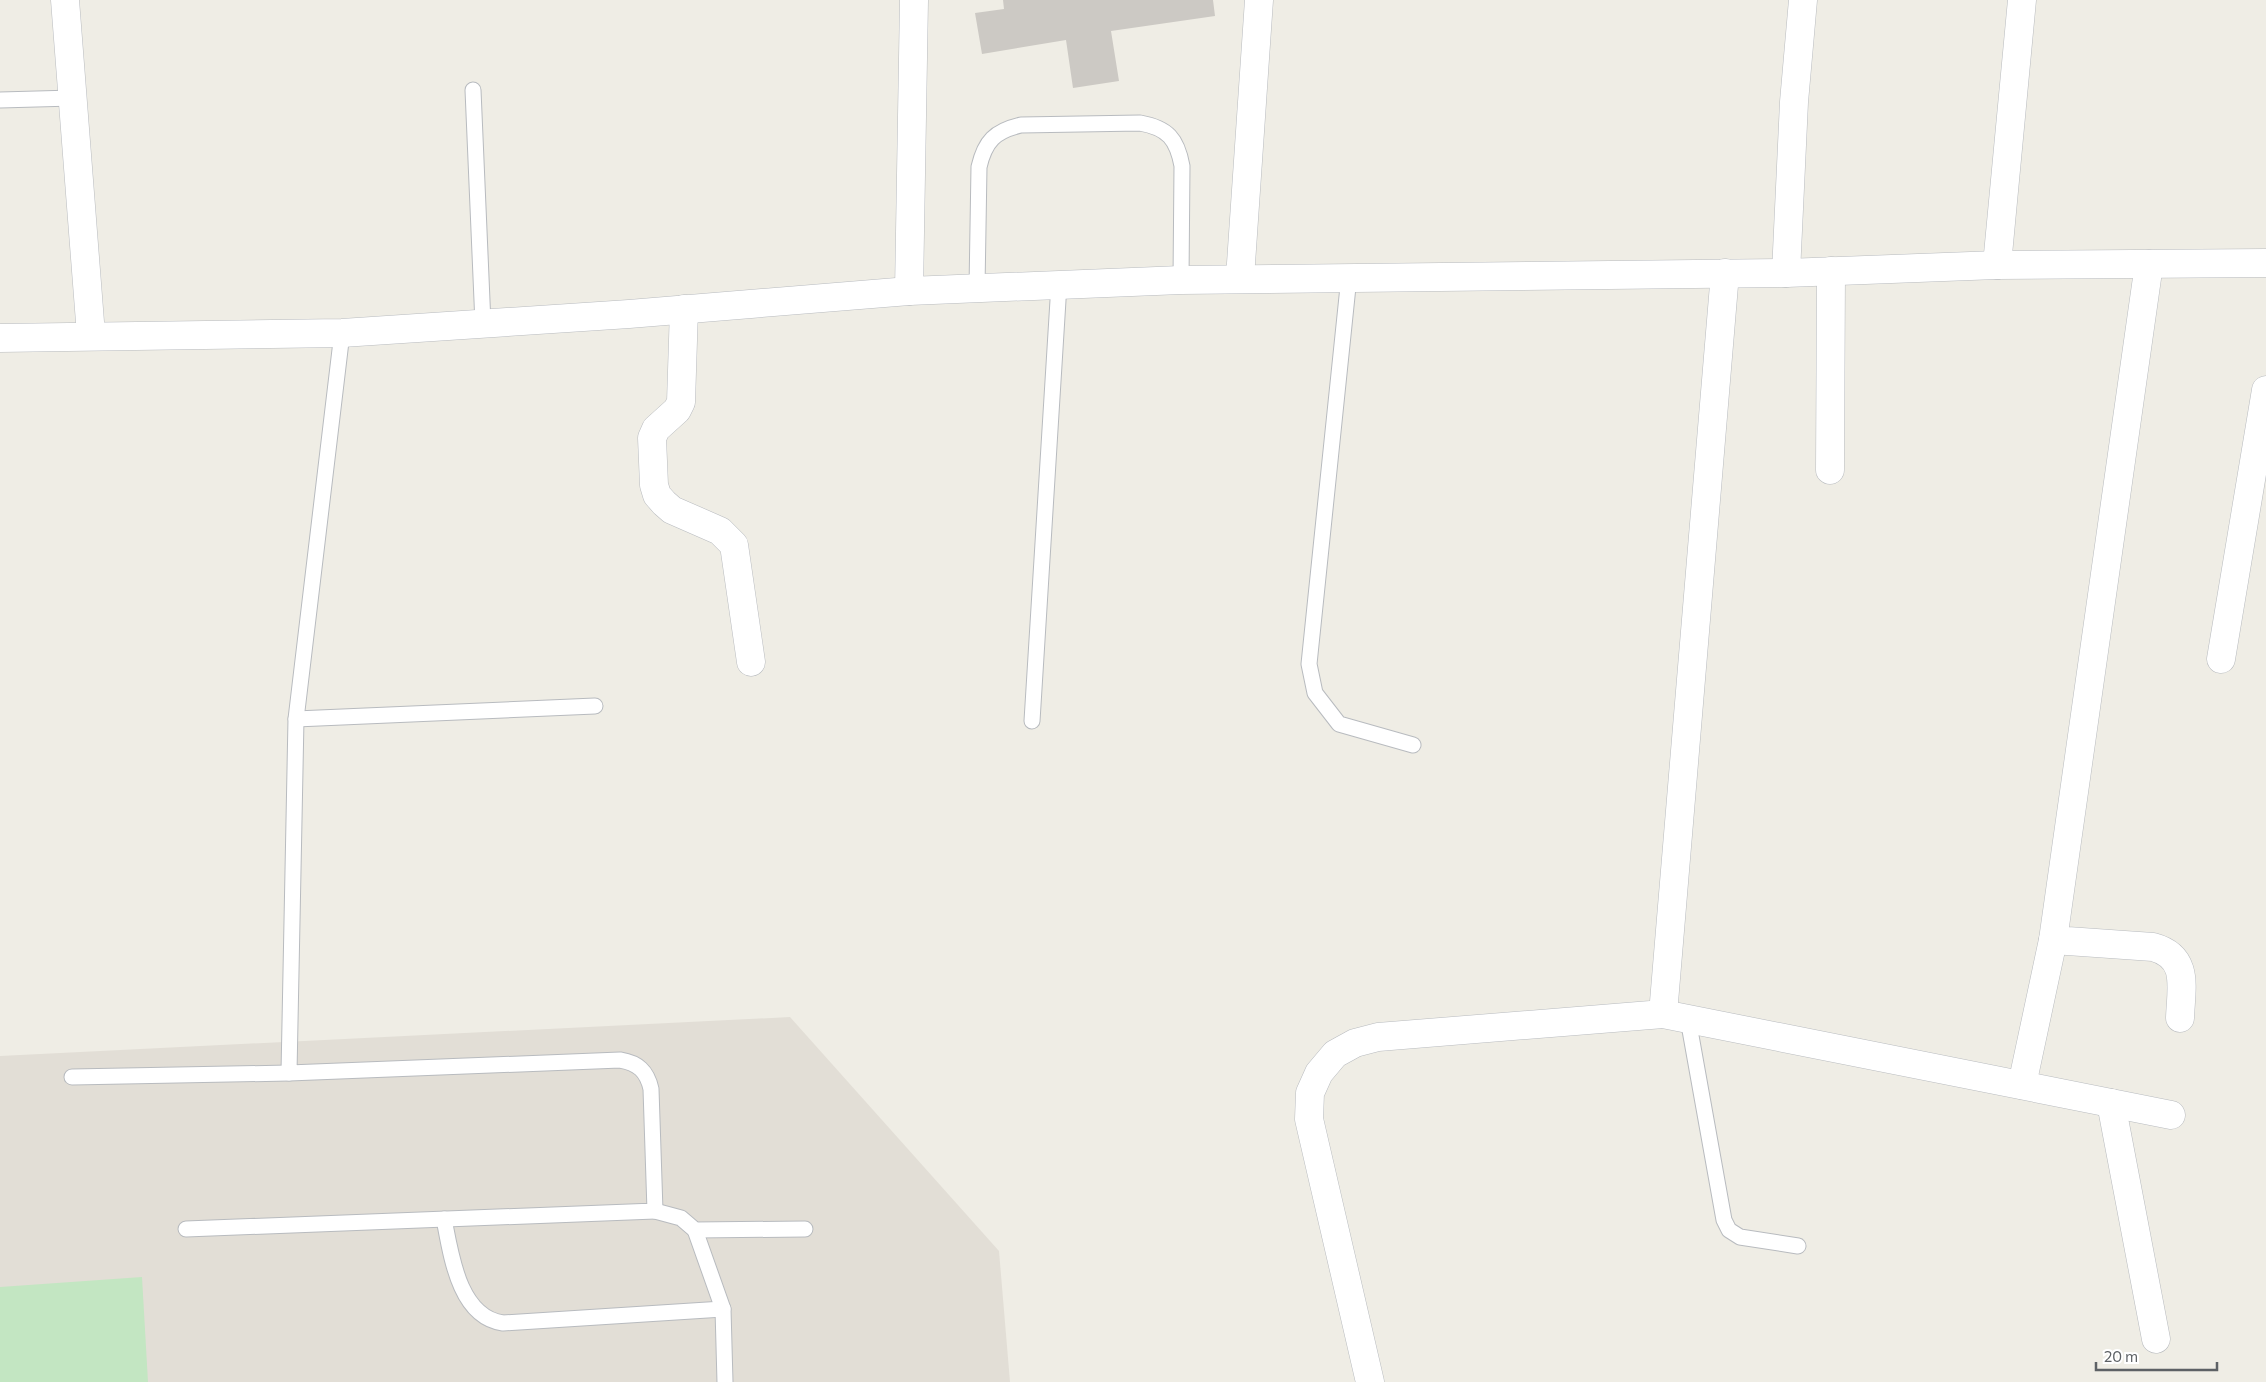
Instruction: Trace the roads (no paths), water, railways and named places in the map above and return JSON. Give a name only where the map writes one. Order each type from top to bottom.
[{"type":"street","points":[[65,0],[91,335]]},
{"type":"street","points":[[910,291],[914,0]]},
{"type":"street","points":[[1240,278],[1259,0]]},
{"type":"street","points":[[1786,273],[1794,102],[1803,0]]},
{"type":"street","points":[[1997,265],[2022,0]]},
{"type":"street","points":[[0,338],[91,335],[342,333],[910,291],[1240,278],[1786,273],[1997,265],[2266,263]]},
{"type":"street","points":[[2022,1085],[2053,940],[2149,264]]},
{"type":"street","points":[[1830,470],[1832,271]]},
{"type":"street","points":[[1676,1017],[1725,273]]},
{"type":"street","points":[[684,309],[682,402],[678,410],[656,429],[652,438],[654,485],[657,495],[664,504],[672,510],[720,531],[734,545],[751,662]]},
{"type":"street","points":[[2221,659],[2266,390]]},
{"type":"street","points":[[2053,940],[2153,947],[2164,950],[2174,957],[2179,967],[2181,978],[2180,1018]]},
{"type":"street","points":[[1370,1382],[1308,1119],[1310,1093],[1319,1073],[1335,1054],[1355,1043],[1378,1037],[1676,1017],[2171,1115]]},
{"type":"street","points":[[2111,1103],[2156,1339]]},
{"type":"lane","points":[[473,90],[483,324]]},
{"type":"lane","points":[[0,100],[73,98]]},
{"type":"lane","points":[[977,288],[979,167],[982,151],[992,138],[1005,129],[1021,125],[1140,123],[1156,126],[1170,136],[1179,150],[1182,166],[1181,280]]},
{"type":"lane","points":[[1348,277],[1309,664],[1315,693],[1339,724],[1413,745]]},
{"type":"lane","points":[[1032,721],[1059,284]]},
{"type":"lane","points":[[288,1073],[296,719],[342,333]]},
{"type":"lane","points":[[296,719],[595,706]]},
{"type":"lane","points":[[1676,1017],[1724,1220],[1729,1230],[1740,1237],[1798,1246]]},
{"type":"lane","points":[[72,1077],[288,1073],[610,1061],[632,1062],[645,1073],[651,1089],[655,1211]]},
{"type":"lane","points":[[186,1229],[655,1211],[681,1218],[695,1230],[723,1309],[725,1382]]},
{"type":"lane","points":[[444,1219],[458,1280],[482,1317],[492,1322],[503,1323],[723,1309]]},
{"type":"lane","points":[[695,1230],[804,1229]]}]
